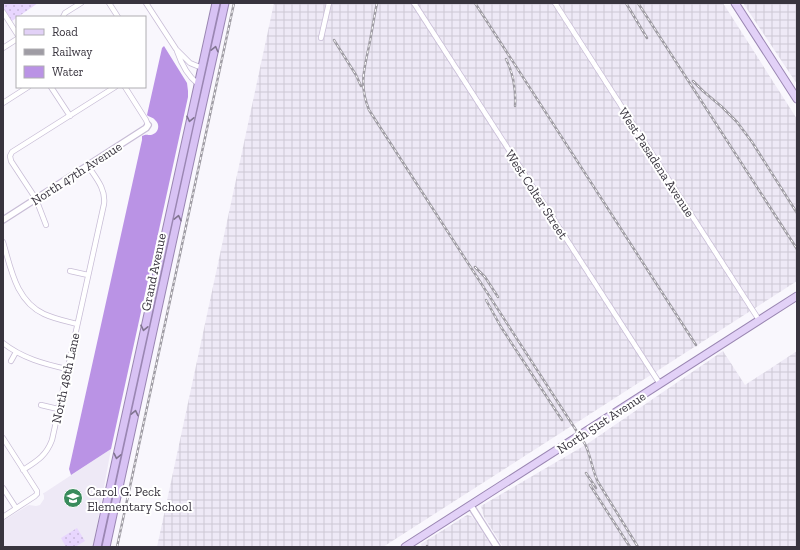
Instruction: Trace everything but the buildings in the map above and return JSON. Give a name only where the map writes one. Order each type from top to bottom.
[{"type":"highway","name":"Grand Avenue","points":[[97,547],[216,3]]},
{"type":"highway","name":"Grand Avenue","points":[[106,547],[225,3]]},
{"type":"highway","points":[[200,114],[198,105],[205,75],[205,71],[202,68]]},
{"type":"main road","points":[[735,3],[797,99]]},
{"type":"main road","name":"North 51st Avenue","points":[[405,547],[797,296]]},
{"type":"street","points":[[64,16],[65,13],[81,3]]},
{"type":"street","points":[[109,3],[117,16]]},
{"type":"street","points":[[146,3],[176,49],[180,59],[198,84]]},
{"type":"street","points":[[321,38],[329,3]]},
{"type":"street","name":"West Colter Street","points":[[414,3],[660,384]]},
{"type":"street","name":"West Pasadena Avenue","points":[[555,3],[759,320]]},
{"type":"street","points":[[3,12],[16,32]]},
{"type":"street","points":[[3,48],[16,40]]},
{"type":"street","points":[[176,49],[190,63],[202,68]]},
{"type":"street","points":[[3,103],[26,88]]},
{"type":"street","points":[[52,88],[70,116]]},
{"type":"street","points":[[46,225],[36,199],[11,161],[10,156],[12,152],[113,88]]},
{"type":"street","points":[[126,88],[148,124]]},
{"type":"street","name":"North 47th Avenue","points":[[3,220],[146,128],[148,124]]},
{"type":"street","name":"North 48th Lane","points":[[23,470],[41,457],[49,447],[52,440],[105,198],[102,187],[88,166]]},
{"type":"street","points":[[3,242],[15,280],[26,301],[45,314],[77,324]]},
{"type":"street","points":[[70,271],[88,275]]},
{"type":"street","points":[[3,343],[16,352],[41,363],[67,369]]},
{"type":"street","points":[[11,361],[16,352]]},
{"type":"street","points":[[41,405],[58,409]]},
{"type":"street","points":[[3,438],[37,491],[35,496],[3,517]]},
{"type":"street","points":[[3,488],[16,508]]},
{"type":"street","points":[[471,506],[497,547]]},
{"type":"shaded area","points":[[3,3],[38,3],[19,16],[16,16],[16,18],[12,21],[3,7]]},
{"type":"shaded area","points":[[274,3],[723,3],[797,119],[797,281],[383,547],[157,547]]},
{"type":"shaded area","points":[[743,3],[797,3],[797,84]]},
{"type":"shaded area","points":[[723,351],[745,385],[797,351],[797,547],[503,547],[484,517],[481,506],[587,444]]},
{"type":"shaded area","name":"Carol G. Peck Elementary School","points":[[111,449],[93,547],[3,547],[3,521],[29,505],[40,505],[44,499],[43,493]]},
{"type":"shaded area","points":[[467,515],[474,519],[492,547],[422,547],[421,544]]},
{"type":"shaded area","points":[[77,528],[85,541],[75,547],[66,547],[61,538]]},
{"type":"water","points":[[164,46],[187,83],[188,97],[111,449],[71,475],[69,469],[142,136],[151,135],[158,129],[157,122],[147,115],[162,48]]},
{"type":"railway","points":[[117,547],[234,3]]},
{"type":"railway","points":[[377,3],[363,78],[364,93],[369,110],[585,444],[598,482],[638,547]]},
{"type":"railway","points":[[475,3],[696,345]]},
{"type":"railway","points":[[626,3],[647,38]]},
{"type":"railway","points":[[638,3],[797,249]]},
{"type":"railway","points":[[334,40],[356,75],[361,86]]},
{"type":"railway","points":[[506,59],[514,82],[515,106]]},
{"type":"railway","points":[[693,81],[737,122],[752,142],[797,213]]},
{"type":"railway","points":[[475,267],[485,277],[498,297]]},
{"type":"railway","points":[[486,300],[501,327],[562,420]]},
{"type":"railway","points":[[586,473],[596,488]]},
{"type":"railway","points":[[590,485],[630,547]]},
{"type":"place","name":"Carol G. Peck Elementary School","points":[[73,498]]}]
